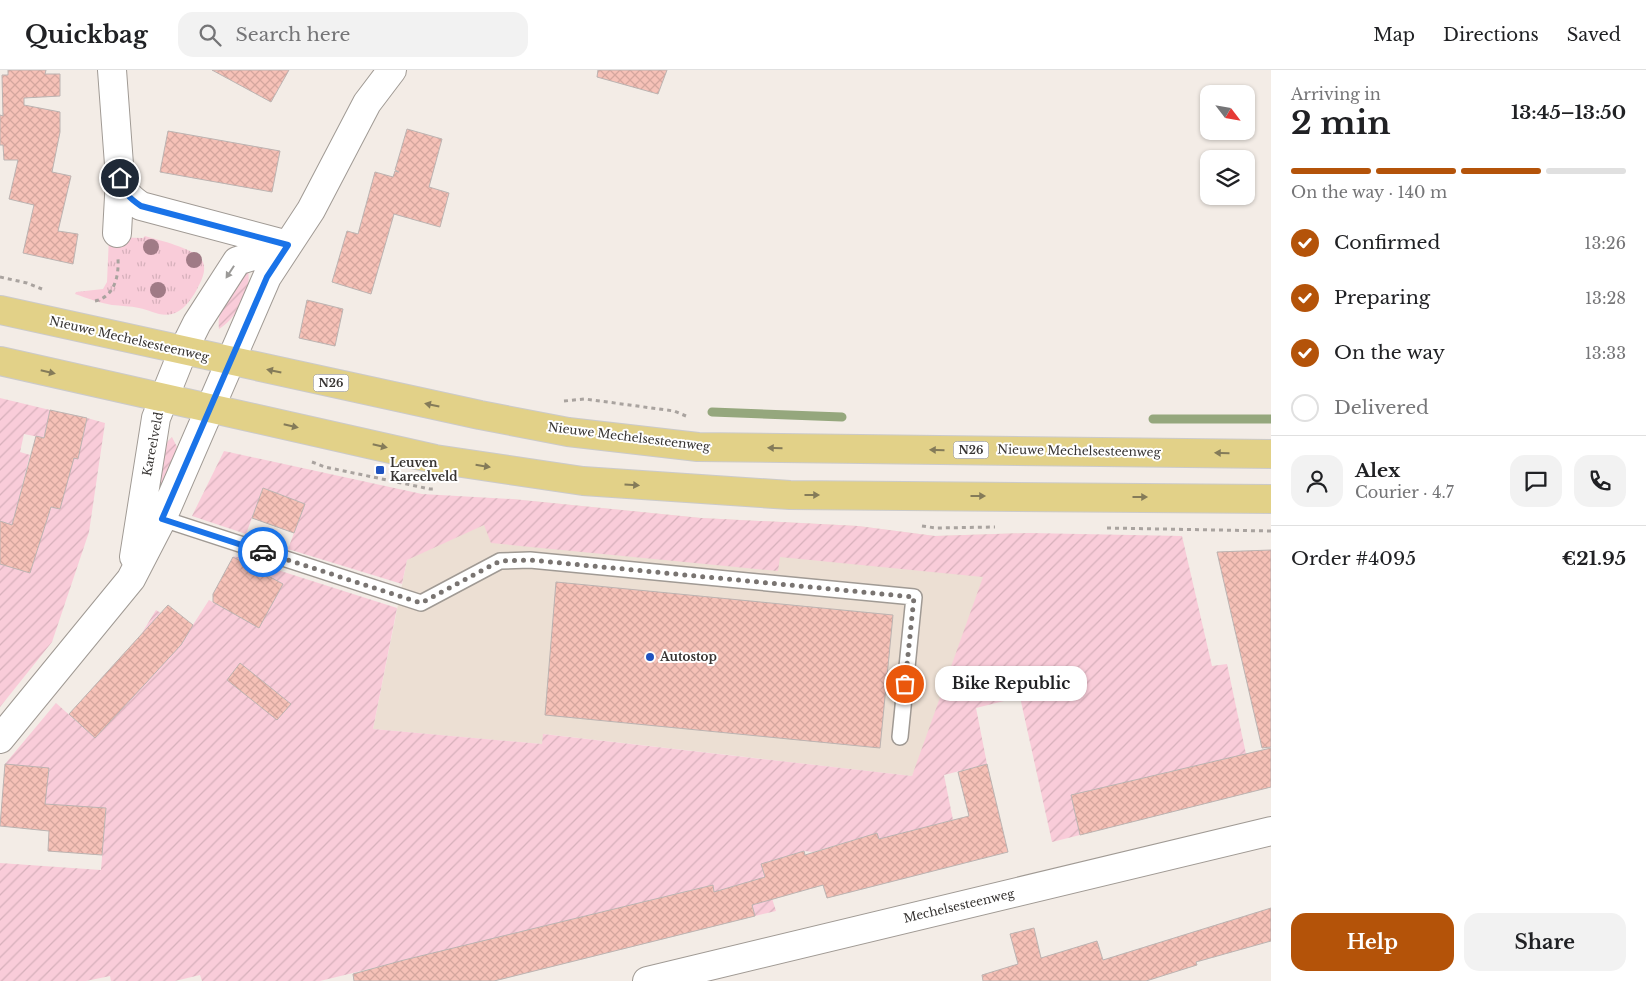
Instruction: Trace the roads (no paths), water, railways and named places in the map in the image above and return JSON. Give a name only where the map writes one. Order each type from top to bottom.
[{"type":"main road","name":"Nieuwe Mechelsesteenweg","points":[[0,310],[230,362],[568,432],[698,447],[1271,454]]},
{"type":"main road","points":[[0,361],[435,458],[583,482],[790,495],[1271,498]]},
{"type":"street","points":[[112,70],[120,178],[117,233]]},
{"type":"street","name":"Kareelveld","points":[[0,739],[131,579],[152,516],[209,408],[267,277],[311,210],[366,103],[392,70]]},
{"type":"street","points":[[120,178],[127,195],[141,206],[288,245]]},
{"type":"street","name":"Kareelveld","points":[[152,516],[156,418],[183,351],[197,323],[237,261],[288,245]]},
{"type":"street","name":"Mechelsesteenweg","points":[[647,981],[1271,831]]},
{"type":"lane","points":[[152,516],[421,603],[500,561],[530,560],[914,597],[900,737]]},
{"type":"waterway","points":[[712,412],[842,417]]},
{"type":"waterway","points":[[1153,419],[1271,419]]},
{"type":"place","name":"Leuven Kareelveld","points":[[380,470]]},
{"type":"place","name":"Autostop","points":[[650,657]]},
{"type":"place","name":"Bike Republic","points":[[905,684]]}]
